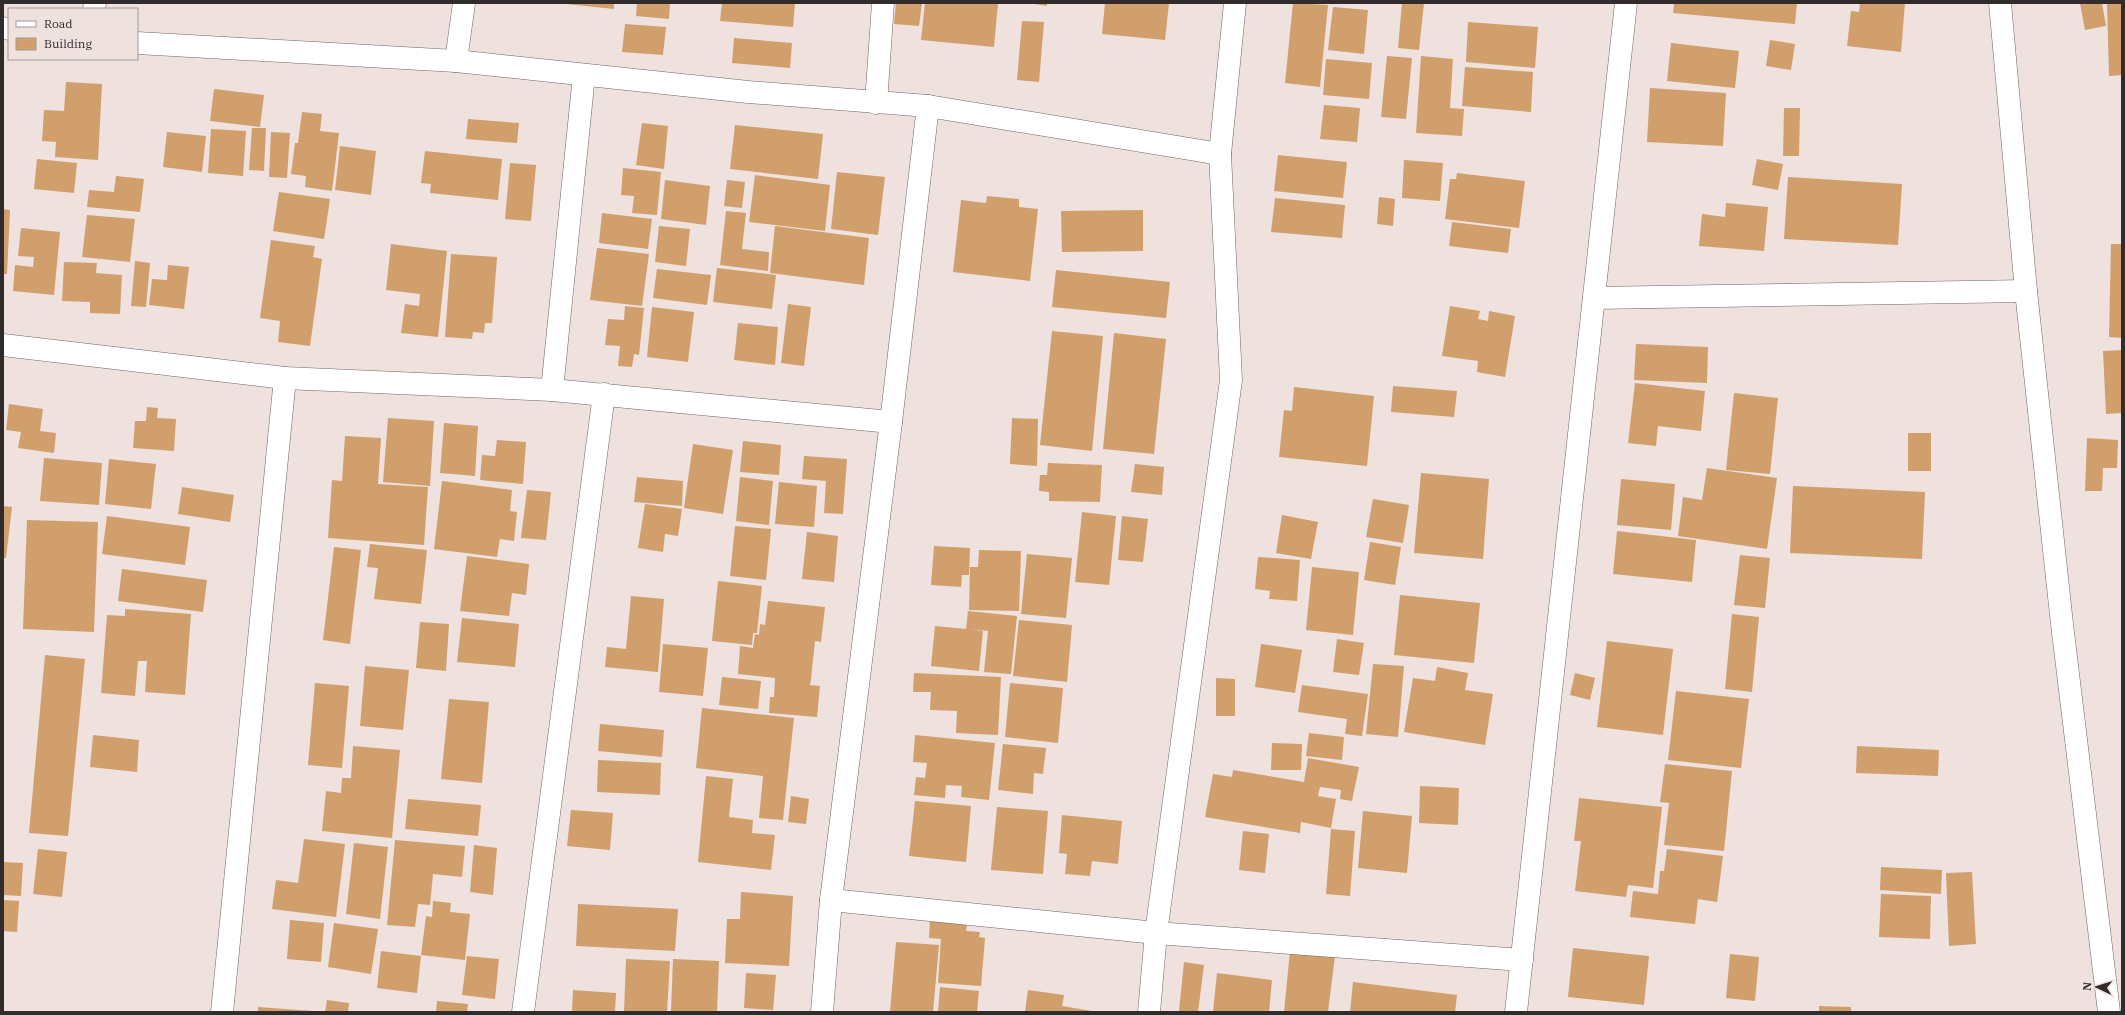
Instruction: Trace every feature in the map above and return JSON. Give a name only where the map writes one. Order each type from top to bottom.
[{"type":"street","points":[[456,61],[464,3]]},
{"type":"street","points":[[876,103],[882,3]]},
{"type":"street","points":[[1150,1012],[1156,932],[1231,380],[1220,154],[1235,3]]},
{"type":"street","points":[[1516,1012],[1626,3]]},
{"type":"street","points":[[2000,3],[2026,291],[2062,624],[2109,1012]]},
{"type":"street","points":[[138,43],[456,61],[876,103],[928,106],[1220,154]]},
{"type":"street","points":[[552,390],[584,75]]},
{"type":"street","points":[[822,1012],[831,900],[891,422],[928,106]]},
{"type":"street","points":[[1594,298],[2026,291]]},
{"type":"street","points":[[3,345],[285,378],[552,390],[891,422]]},
{"type":"street","points":[[222,1012],[285,378]]},
{"type":"street","points":[[523,1012],[604,394]]},
{"type":"street","points":[[831,900],[1156,932],[1522,960]]},
{"type":"building","points":[[557,3],[614,3],[614,9]]},
{"type":"building","points":[[637,3],[670,3],[669,19],[636,16]]},
{"type":"building","points":[[722,3],[795,3],[793,27],[720,21]]},
{"type":"building","points":[[896,3],[922,3],[919,26],[894,24]]},
{"type":"building","points":[[925,3],[998,3],[994,47],[921,40]]},
{"type":"building","points":[[1028,3],[1047,3],[1047,6]]},
{"type":"building","points":[[1105,3],[1169,3],[1165,40],[1102,34]]},
{"type":"building","points":[[1293,3],[1328,5],[1320,87],[1285,83]]},
{"type":"building","points":[[1402,3],[1424,3],[1419,50],[1398,48]]},
{"type":"building","points":[[1674,3],[1797,3],[1795,24],[1673,13]]},
{"type":"building","points":[[1860,3],[1905,3],[1901,52],[1847,46],[1851,11],[1859,12]]},
{"type":"building","points":[[2080,3],[2102,3],[2106,26],[2085,30]]},
{"type":"building","points":[[2107,3],[2122,3],[2122,75],[2109,76]]},
{"type":"building","points":[[1333,7],[1368,10],[1364,54],[1328,50]]},
{"type":"building","points":[[1022,21],[1044,22],[1039,82],[1017,80]]},
{"type":"building","points":[[1468,22],[1538,27],[1535,68],[1466,62]]},
{"type":"building","points":[[625,24],[666,27],[663,55],[622,52]]},
{"type":"building","points":[[734,38],[792,43],[790,68],[732,63]]},
{"type":"building","points":[[1770,40],[1795,44],[1791,70],[1766,66]]},
{"type":"building","points":[[1671,43],[1739,51],[1735,88],[1667,81]]},
{"type":"building","points":[[1387,56],[1412,58],[1406,119],[1381,117]]},
{"type":"building","points":[[1421,56],[1453,59],[1450,108],[1464,109],[1462,136],[1416,133]]},
{"type":"building","points":[[1326,59],[1372,63],[1369,99],[1323,95]]},
{"type":"building","points":[[1465,67],[1533,72],[1531,112],[1462,106]]},
{"type":"building","points":[[66,82],[102,84],[98,160],[55,157],[56,142],[42,141],[44,110],[64,111]]},
{"type":"building","points":[[1650,88],[1726,93],[1723,146],[1647,142]]},
{"type":"building","points":[[214,89],[264,95],[260,127],[210,121]]},
{"type":"building","points":[[1324,105],[1360,108],[1357,142],[1320,139]]},
{"type":"building","points":[[1784,108],[1800,108],[1799,156],[1783,156]]},
{"type":"building","points":[[302,112],[322,114],[320,131],[339,133],[332,191],[305,187],[306,176],[291,174],[295,143],[298,143]]},
{"type":"building","points":[[468,119],[519,123],[517,143],[466,139]]},
{"type":"building","points":[[642,123],[668,126],[664,169],[636,165]]},
{"type":"building","points":[[735,125],[823,134],[818,179],[730,169]]},
{"type":"building","points":[[252,128],[266,128],[264,171],[249,170]]},
{"type":"building","points":[[211,129],[246,131],[243,176],[208,173]]},
{"type":"building","points":[[167,132],[206,136],[202,172],[163,167]]},
{"type":"building","points":[[271,132],[290,133],[287,178],[269,177]]},
{"type":"building","points":[[340,146],[376,151],[371,195],[335,190]]},
{"type":"building","points":[[425,151],[502,159],[498,200],[430,193],[431,184],[421,183]]},
{"type":"building","points":[[1278,155],[1347,162],[1343,198],[1274,191]]},
{"type":"building","points":[[37,159],[77,163],[74,193],[34,189]]},
{"type":"building","points":[[1757,159],[1783,164],[1778,190],[1752,185]]},
{"type":"building","points":[[1404,160],[1443,163],[1440,201],[1402,198]]},
{"type":"building","points":[[510,163],[536,165],[531,221],[505,219]]},
{"type":"building","points":[[623,168],[661,172],[657,215],[632,213],[634,196],[621,195]]},
{"type":"building","points":[[837,172],[885,177],[878,235],[831,229]]},
{"type":"building","points":[[1457,173],[1525,181],[1519,228],[1445,219],[1450,179],[1456,179]]},
{"type":"building","points":[[755,175],[830,185],[825,231],[749,222]]},
{"type":"building","points":[[116,176],[144,179],[140,212],[87,207],[89,190],[114,192]]},
{"type":"building","points":[[1788,177],[1902,184],[1898,245],[1784,239]]},
{"type":"building","points":[[665,180],[710,186],[706,225],[661,219]]},
{"type":"building","points":[[727,180],[745,182],[742,208],[724,206]]},
{"type":"building","points":[[279,192],[330,199],[324,239],[273,231]]},
{"type":"building","points":[[987,196],[1019,199],[1019,207],[1038,209],[1030,281],[953,272],[961,200],[986,203]]},
{"type":"building","points":[[1379,197],[1395,199],[1393,226],[1377,224]]},
{"type":"building","points":[[1275,198],[1345,205],[1342,238],[1271,232]]},
{"type":"building","points":[[1726,203],[1768,207],[1764,251],[1699,246],[1702,214],[1725,217]]},
{"type":"building","points":[[3,209],[10,210],[7,274],[3,274]]},
{"type":"building","points":[[1143,210],[1143,251],[1062,252],[1061,211]]},
{"type":"building","points":[[726,211],[746,213],[742,249],[769,252],[768,271],[720,265]]},
{"type":"building","points":[[602,213],[652,219],[648,249],[599,243]]},
{"type":"building","points":[[87,215],[135,219],[130,262],[82,257]]},
{"type":"building","points":[[1452,222],[1511,229],[1508,253],[1449,246]]},
{"type":"building","points":[[659,226],[690,229],[686,266],[655,262]]},
{"type":"building","points":[[775,226],[869,238],[864,285],[770,273]]},
{"type":"building","points":[[21,228],[60,232],[54,295],[13,291],[15,265],[33,267],[34,257],[18,256]]},
{"type":"building","points":[[271,240],[315,246],[313,257],[322,259],[310,346],[278,342],[280,321],[260,318]]},
{"type":"building","points":[[391,244],[447,251],[438,337],[401,333],[405,304],[419,306],[420,294],[386,290]]},
{"type":"building","points":[[2111,244],[2122,244],[2122,338],[2109,337]]},
{"type":"building","points":[[597,248],[649,254],[642,306],[590,300]]},
{"type":"building","points":[[451,254],[497,257],[492,323],[485,323],[484,333],[473,332],[472,339],[445,337]]},
{"type":"building","points":[[135,261],[150,263],[146,307],[131,306]]},
{"type":"building","points":[[64,262],[97,263],[96,273],[122,275],[120,314],[90,313],[90,302],[62,301]]},
{"type":"building","points":[[168,265],[189,267],[184,309],[149,305],[152,279],[167,280]]},
{"type":"building","points":[[717,268],[776,275],[772,309],[713,302]]},
{"type":"building","points":[[657,269],[711,275],[707,305],[653,298]]},
{"type":"building","points":[[1056,270],[1170,282],[1166,318],[1052,307]]},
{"type":"building","points":[[788,304],[811,307],[804,366],[781,363]]},
{"type":"building","points":[[625,306],[644,308],[639,355],[634,354],[632,367],[618,366],[620,346],[605,345],[608,319],[624,320]]},
{"type":"building","points":[[1450,306],[1480,311],[1478,319],[1488,321],[1489,311],[1515,316],[1505,377],[1477,372],[1478,361],[1442,356]]},
{"type":"building","points":[[652,307],[694,312],[688,362],[647,357]]},
{"type":"building","points":[[738,323],[778,327],[775,365],[734,360]]},
{"type":"building","points":[[1052,331],[1103,336],[1092,451],[1040,445]]},
{"type":"building","points":[[1114,333],[1166,339],[1154,454],[1103,449]]},
{"type":"building","points":[[1636,344],[1708,347],[1707,383],[1634,380]]},
{"type":"building","points":[[2122,350],[2122,413],[2106,414],[2103,351]]},
{"type":"building","points":[[1635,383],[1705,391],[1701,431],[1658,426],[1656,446],[1628,443]]},
{"type":"building","points":[[1393,386],[1457,391],[1454,417],[1391,412]]},
{"type":"building","points":[[1294,387],[1374,396],[1367,466],[1279,457],[1284,410],[1292,411]]},
{"type":"building","points":[[1734,393],[1778,398],[1770,474],[1726,470]]},
{"type":"building","points":[[9,404],[43,409],[40,431],[56,433],[54,453],[18,448],[21,432],[6,430]]},
{"type":"building","points":[[147,407],[158,408],[157,418],[176,419],[174,451],[133,448],[135,421],[146,421]]},
{"type":"building","points":[[388,418],[434,421],[430,486],[383,482]]},
{"type":"building","points":[[1012,418],[1038,419],[1037,466],[1010,464]]},
{"type":"building","points":[[444,423],[478,426],[475,476],[440,473]]},
{"type":"building","points":[[1908,433],[1931,433],[1931,471],[1908,471]]},
{"type":"building","points":[[345,436],[381,438],[378,484],[428,487],[424,545],[328,538],[332,480],[342,481]]},
{"type":"building","points":[[2087,438],[2118,440],[2117,468],[2103,468],[2102,491],[2085,491]]},
{"type":"building","points":[[497,440],[526,442],[523,484],[480,480],[482,455],[495,456]]},
{"type":"building","points":[[743,441],[781,445],[779,475],[740,472]]},
{"type":"building","points":[[693,444],[733,450],[723,514],[684,508]]},
{"type":"building","points":[[804,456],[847,459],[843,514],[824,513],[826,481],[802,479]]},
{"type":"building","points":[[44,458],[102,463],[99,505],[40,501]]},
{"type":"building","points":[[109,459],[156,464],[151,509],[105,504]]},
{"type":"building","points":[[1048,463],[1102,465],[1100,502],[1049,501],[1049,492],[1039,491],[1040,475],[1047,475]]},
{"type":"building","points":[[1135,464],[1164,467],[1162,495],[1131,492]]},
{"type":"building","points":[[1707,468],[1777,478],[1767,549],[1678,536],[1683,497],[1702,500]]},
{"type":"building","points":[[1421,473],[1489,479],[1483,559],[1414,553]]},
{"type":"building","points":[[637,477],[683,481],[682,506],[634,502]]},
{"type":"building","points":[[740,477],[773,481],[769,525],[736,521]]},
{"type":"building","points":[[1621,479],[1675,484],[1671,530],[1617,525]]},
{"type":"building","points":[[442,481],[512,490],[510,511],[517,512],[514,541],[500,539],[497,557],[434,549]]},
{"type":"building","points":[[779,482],[817,486],[814,527],[775,524]]},
{"type":"building","points":[[1793,486],[1925,492],[1922,559],[1790,553]]},
{"type":"building","points":[[182,487],[234,495],[230,522],[178,514]]},
{"type":"building","points":[[527,490],[551,492],[546,540],[521,538]]},
{"type":"building","points":[[1373,499],[1409,505],[1403,543],[1366,537]]},
{"type":"building","points":[[645,504],[682,509],[678,536],[665,534],[663,552],[638,548]]},
{"type":"building","points":[[3,506],[12,507],[6,558],[3,558]]},
{"type":"building","points":[[1082,512],[1116,516],[1109,585],[1075,582]]},
{"type":"building","points":[[1282,515],[1318,522],[1311,559],[1276,553]]},
{"type":"building","points":[[107,516],[190,527],[185,565],[102,554]]},
{"type":"building","points":[[1122,516],[1148,519],[1143,562],[1118,560]]},
{"type":"building","points":[[27,520],[98,522],[94,632],[23,629]]},
{"type":"building","points":[[735,526],[771,529],[766,580],[730,576]]},
{"type":"building","points":[[1617,531],[1696,540],[1692,582],[1613,574]]},
{"type":"building","points":[[807,532],[838,536],[834,582],[802,579]]},
{"type":"building","points":[[1370,542],[1401,547],[1395,585],[1364,580]]},
{"type":"building","points":[[370,544],[427,550],[421,604],[374,599],[378,568],[367,567]]},
{"type":"building","points":[[934,546],[970,548],[969,575],[962,575],[961,587],[931,585]]},
{"type":"building","points":[[334,547],[361,550],[350,644],[323,640]]},
{"type":"building","points":[[979,550],[1021,551],[1019,611],[969,610],[970,567],[978,567]]},
{"type":"building","points":[[1027,554],[1072,558],[1066,618],[1021,614]]},
{"type":"building","points":[[1740,555],[1770,558],[1765,608],[1734,605]]},
{"type":"building","points":[[467,556],[529,564],[526,595],[512,593],[509,616],[460,611]]},
{"type":"building","points":[[1258,557],[1300,560],[1297,601],[1269,599],[1270,591],[1255,589]]},
{"type":"building","points":[[1312,567],[1359,572],[1353,635],[1306,630]]},
{"type":"building","points":[[122,569],[207,580],[203,612],[118,601]]},
{"type":"building","points":[[718,581],[762,586],[757,633],[753,633],[752,645],[712,641]]},
{"type":"building","points":[[1400,595],[1480,603],[1474,663],[1394,655]]},
{"type":"building","points":[[631,596],[664,599],[658,672],[605,667],[607,647],[626,649]]},
{"type":"building","points":[[768,601],[825,607],[821,642],[815,641],[810,685],[820,686],[817,717],[769,713],[770,697],[774,697],[775,678],[738,674],[740,646],[753,648],[755,634],[759,635],[760,624],[765,625]]},
{"type":"building","points":[[125,609],[191,614],[185,695],[145,692],[147,661],[138,661],[135,696],[101,693],[107,615],[125,616]]},
{"type":"building","points":[[968,611],[1017,616],[1011,674],[984,672],[988,631],[970,629],[983,631],[979,671],[931,666],[935,626],[966,629]]},
{"type":"building","points":[[1732,614],[1759,617],[1752,692],[1725,689]]},
{"type":"building","points":[[462,618],[519,624],[515,667],[457,662]]},
{"type":"building","points":[[1019,620],[1072,625],[1067,682],[1013,676]]},
{"type":"building","points":[[420,622],[449,624],[446,671],[416,668]]},
{"type":"building","points":[[1337,639],[1364,643],[1359,675],[1333,672]]},
{"type":"building","points":[[1607,641],[1673,649],[1663,735],[1597,727]]},
{"type":"building","points":[[663,644],[708,648],[703,696],[659,692]]},
{"type":"building","points":[[1261,644],[1302,650],[1295,693],[1255,687]]},
{"type":"building","points":[[45,655],[85,659],[68,836],[29,833]]},
{"type":"building","points":[[1373,664],[1404,666],[1398,737],[1366,734]]},
{"type":"building","points":[[365,666],[409,670],[403,730],[360,726]]},
{"type":"building","points":[[1437,667],[1468,673],[1465,690],[1493,694],[1485,745],[1404,732],[1413,678],[1435,681]]},
{"type":"building","points":[[914,673],[1001,677],[998,735],[956,733],[957,711],[930,710],[931,692],[913,692]]},
{"type":"building","points":[[1575,673],[1595,678],[1590,700],[1570,695]]},
{"type":"building","points":[[722,677],[761,681],[758,709],[719,705]]},
{"type":"building","points":[[1216,678],[1235,679],[1235,716],[1216,716]]},
{"type":"building","points":[[315,683],[349,686],[342,768],[308,765]]},
{"type":"building","points":[[1010,683],[1063,688],[1058,743],[1005,737]]},
{"type":"building","points":[[1302,685],[1368,694],[1362,736],[1345,734],[1347,719],[1298,712]]},
{"type":"building","points":[[1676,691],[1749,699],[1741,768],[1668,760]]},
{"type":"building","points":[[449,699],[489,702],[482,783],[441,779]]},
{"type":"building","points":[[702,708],[794,718],[783,820],[759,818],[763,776],[696,768]]},
{"type":"building","points":[[600,724],[664,730],[662,757],[598,751]]},
{"type":"building","points":[[1309,733],[1344,737],[1342,760],[1306,756]]},
{"type":"building","points":[[93,735],[139,740],[137,772],[90,767]]},
{"type":"building","points":[[915,735],[995,743],[989,800],[961,797],[962,786],[946,785],[945,798],[914,795],[916,777],[925,778],[927,763],[913,762]]},
{"type":"building","points":[[1272,743],[1302,744],[1301,770],[1271,770]]},
{"type":"building","points":[[1003,744],[1046,748],[1043,774],[1034,773],[1033,794],[998,790]]},
{"type":"building","points":[[353,746],[400,750],[392,838],[322,831],[326,791],[341,793],[342,778],[351,778]]},
{"type":"building","points":[[1857,746],[1939,750],[1938,776],[1856,773]]},
{"type":"building","points":[[1308,758],[1359,767],[1352,801],[1340,799],[1341,790],[1320,787],[1318,796],[1336,799],[1331,828],[1301,822],[1300,833],[1205,817],[1213,774],[1232,777],[1233,770],[1304,782]]},
{"type":"building","points":[[598,760],[661,763],[660,795],[597,792]]},
{"type":"building","points":[[1665,764],[1732,771],[1724,851],[1664,845],[1669,803],[1660,802]]},
{"type":"building","points":[[706,776],[733,779],[729,817],[753,820],[752,833],[775,835],[771,870],[698,862]]},
{"type":"building","points":[[1420,786],[1459,788],[1458,825],[1419,823]]},
{"type":"building","points":[[791,796],[809,799],[806,824],[788,822]]},
{"type":"building","points":[[1579,798],[1662,807],[1653,888],[1628,885],[1626,897],[1575,891],[1581,841],[1574,841]]},
{"type":"building","points":[[408,799],[481,805],[478,836],[405,829]]},
{"type":"building","points":[[915,801],[971,806],[966,862],[909,856]]},
{"type":"building","points":[[997,807],[1048,811],[1043,874],[991,870]]},
{"type":"building","points":[[571,810],[613,813],[610,850],[567,846]]},
{"type":"building","points":[[1363,811],[1412,816],[1407,873],[1358,868]]},
{"type":"building","points":[[1062,815],[1122,821],[1118,864],[1092,861],[1090,876],[1065,874],[1067,854],[1059,853]]},
{"type":"building","points":[[1331,829],[1355,831],[1350,896],[1326,894]]},
{"type":"building","points":[[1243,831],[1269,834],[1265,873],[1239,870]]},
{"type":"building","points":[[304,839],[345,844],[336,917],[272,909],[276,880],[298,883]]},
{"type":"building","points":[[395,840],[465,846],[462,877],[433,874],[430,905],[418,904],[415,927],[387,925]]},
{"type":"building","points":[[354,843],[388,847],[380,919],[346,914]]},
{"type":"building","points":[[474,845],[497,848],[493,895],[470,892]]},
{"type":"building","points":[[38,849],[67,852],[62,897],[33,894]]},
{"type":"building","points":[[1667,849],[1723,856],[1717,902],[1698,899],[1695,924],[1630,917],[1633,891],[1658,894],[1660,871],[1664,871]]},
{"type":"building","points":[[3,862],[23,863],[21,896],[3,895]]},
{"type":"building","points":[[1881,867],[1942,870],[1941,894],[1880,890]]},
{"type":"building","points":[[1972,872],[1976,944],[1949,946],[1946,873]]},
{"type":"building","points":[[741,892],[793,896],[789,966],[725,963],[727,919],[740,919]]},
{"type":"building","points":[[1881,894],[1931,896],[1930,939],[1879,937]]},
{"type":"building","points":[[3,900],[19,901],[17,932],[3,931]]},
{"type":"building","points":[[433,901],[451,903],[450,912],[470,914],[465,960],[421,955],[426,916],[432,917]]},
{"type":"building","points":[[578,904],[678,909],[675,951],[576,946]]},
{"type":"building","points":[[290,920],[324,923],[321,962],[287,959]]},
{"type":"building","points":[[930,921],[967,924],[966,931],[980,932],[979,937],[985,938],[981,986],[938,983],[941,939],[929,938]]},
{"type":"building","points":[[334,923],[378,929],[371,974],[328,967]]},
{"type":"building","points":[[896,942],[939,945],[933,1012],[890,1012]]},
{"type":"building","points":[[1573,948],[1649,956],[1644,1005],[1568,997]]},
{"type":"building","points":[[381,951],[421,956],[417,993],[377,988]]},
{"type":"building","points":[[1290,951],[1335,956],[1328,1012],[1284,1012]]},
{"type":"building","points":[[1730,954],[1759,957],[1755,1001],[1726,998]]},
{"type":"building","points":[[467,956],[499,959],[495,999],[462,995]]},
{"type":"building","points":[[626,959],[670,961],[667,1012],[624,1012]]},
{"type":"building","points":[[673,959],[719,961],[717,1012],[671,1012]]},
{"type":"building","points":[[1184,962],[1204,965],[1198,1012],[1179,1011]]},
{"type":"building","points":[[746,973],[776,975],[773,1010],[744,1008]]},
{"type":"building","points":[[1217,973],[1272,980],[1269,1012],[1213,1012]]},
{"type":"building","points":[[1353,982],[1457,995],[1455,1012],[1350,1012]]},
{"type":"building","points":[[940,987],[979,991],[977,1012],[938,1011]]},
{"type":"building","points":[[573,990],[616,993],[615,1012],[572,1012]]},
{"type":"building","points":[[1028,990],[1064,995],[1062,1006],[1098,1012],[1025,1012]]},
{"type":"building","points":[[327,1000],[349,1003],[348,1012],[325,1012]]},
{"type":"building","points":[[437,1001],[468,1004],[467,1012],[436,1012]]},
{"type":"building","points":[[1819,1006],[1851,1007],[1851,1012],[1819,1012]]},
{"type":"building","points":[[258,1007],[313,1011],[313,1012],[258,1012]]}]
